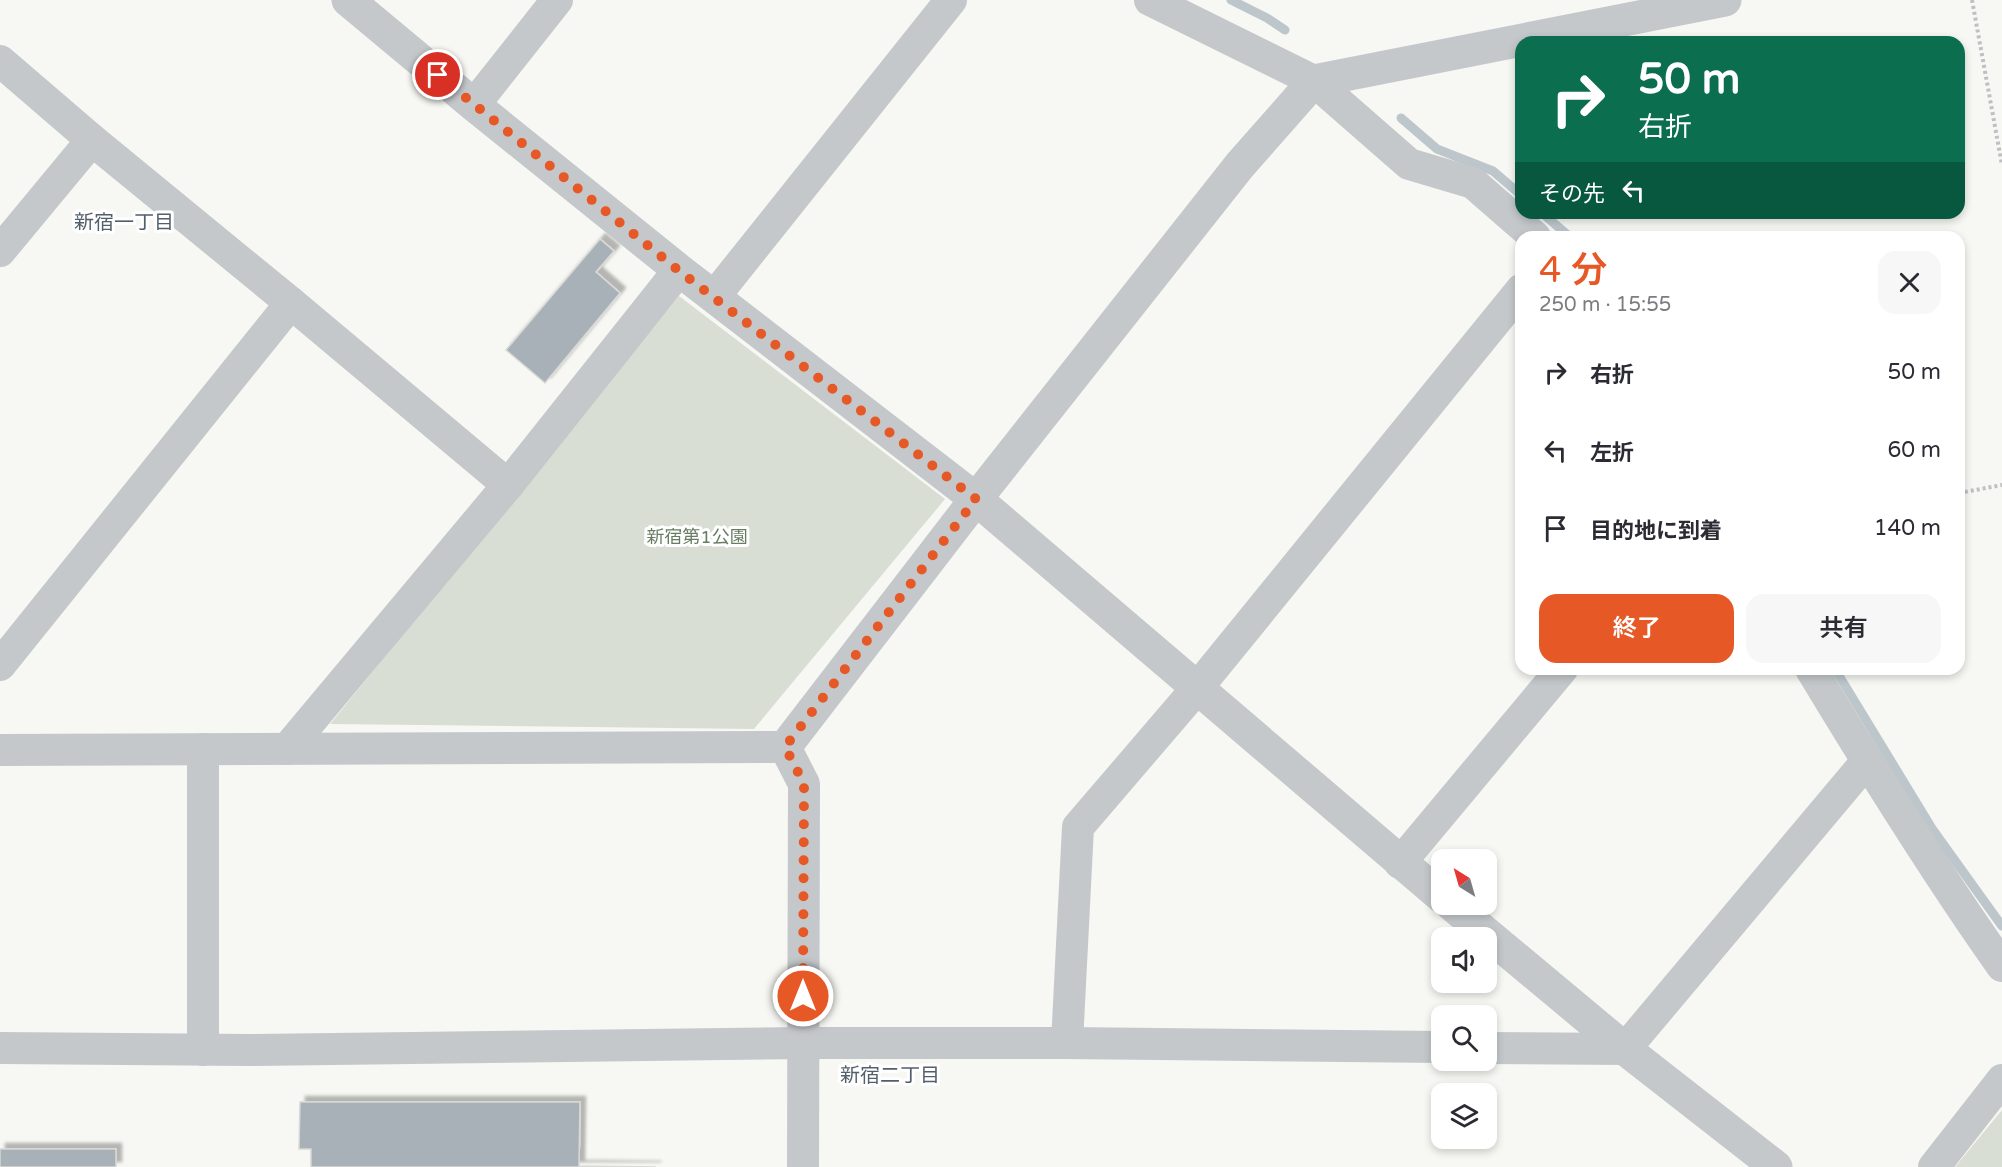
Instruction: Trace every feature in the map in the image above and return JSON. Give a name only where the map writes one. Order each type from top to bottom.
[{"type":"street","points":[[348,0],[678,270],[976,499],[1431,888]]},
{"type":"street","points":[[474,105],[556,0]]},
{"type":"street","points":[[714,297],[951,0]]},
{"type":"street","points":[[1150,0],[1314,81],[1409,164],[1473,183],[1529,231]]},
{"type":"street","points":[[1542,36],[1725,0]]},
{"type":"street","points":[[785,747],[976,499],[1240,165],[1314,81],[1515,41]]},
{"type":"street","points":[[0,61],[508,485]]},
{"type":"street","points":[[0,251],[92,140]]},
{"type":"street","points":[[287,749],[508,485],[678,270]]},
{"type":"street","points":[[1067,1043],[1078,827],[1198,687],[1515,297]]},
{"type":"street","points":[[0,665],[291,303]]},
{"type":"street","points":[[1400,863],[1557,675]]},
{"type":"street","points":[[1815,675],[1867,762],[2002,966]]},
{"type":"street","points":[[0,750],[785,747]]},
{"type":"street","points":[[785,747],[804,784],[803,1167]]},
{"type":"street","points":[[203,749],[203,1050]]},
{"type":"street","points":[[1625,1049],[1867,762]]},
{"type":"street","points":[[1463,915],[1625,1049],[1776,1167]]},
{"type":"street","points":[[0,1048],[203,1050],[803,1043],[1431,1047]]},
{"type":"street","points":[[1497,1048],[1625,1049]]},
{"type":"street","points":[[1934,1167],[2002,1080]]},
{"type":"path","points":[[1972,0],[2002,165]]},
{"type":"path","points":[[1965,492],[2002,485]]},
{"type":"green space","name":"新宿第1公園","points":[[679,296],[945,499],[754,729],[330,724]]},
{"type":"green space","points":[[2002,1110],[2002,1167],[1955,1167]]},
{"type":"building","points":[[600,239],[614,251],[596,272],[620,293],[545,383],[506,350]]},
{"type":"building","points":[[300,1102],[580,1102],[579,1166],[656,1167],[311,1167],[311,1149],[299,1149]]},
{"type":"building","points":[[0,1149],[116,1149],[116,1167],[0,1167]]},
{"type":"waterway","points":[[1231,0],[1285,30]]},
{"type":"waterway","points":[[1401,118],[1437,149],[1493,171],[1515,190]]},
{"type":"waterway","points":[[1549,219],[1563,231]]},
{"type":"waterway","points":[[1839,675],[1933,830],[2002,926]]},
{"type":"district","name":"新宿一丁目","points":[[124,223]]},
{"type":"district","name":"新宿二丁目","points":[[890,1076]]},
{"type":"route","points":[[438,75],[678,270],[976,499],[785,747],[804,784],[803,996]]}]
